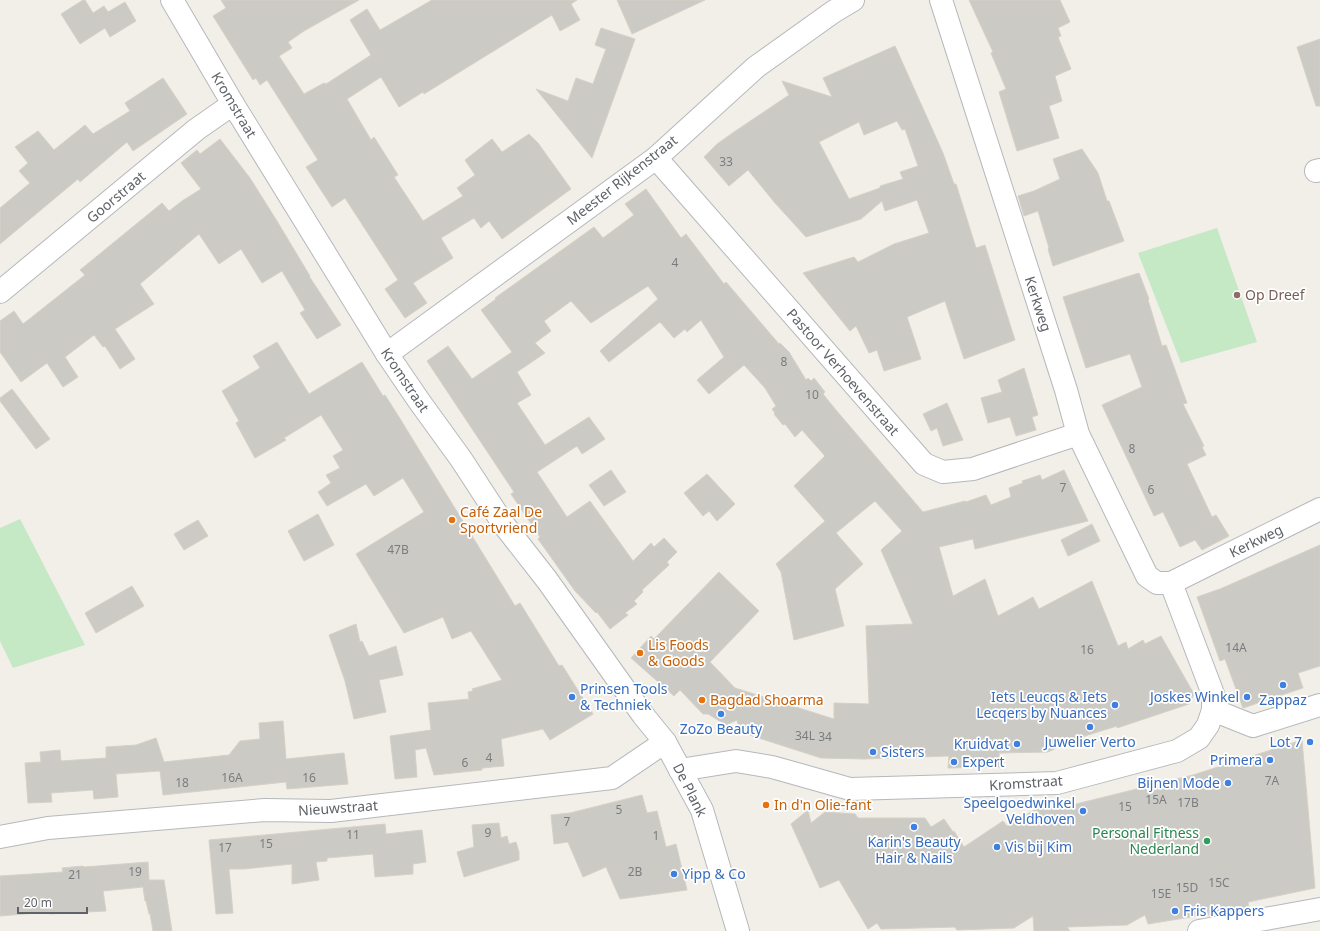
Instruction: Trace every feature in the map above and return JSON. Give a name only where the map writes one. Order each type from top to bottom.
[{"type":"street","name":"Meester Rijkenstraat","points":[[387,354],[656,158],[756,67],[833,12],[853,0]]},
{"type":"street","name":"Kerkweg","points":[[941,0],[1066,390],[1078,434],[1147,576],[1158,582],[1172,583],[1320,509]]},
{"type":"street","name":"Kromstraat","points":[[179,2],[233,104],[387,354],[461,459],[504,525],[547,580],[643,715],[665,742]]},
{"type":"street","name":"Goorstraat","points":[[0,292],[197,129],[233,104]]},
{"type":"street","name":"Pastoor Verhoevenstraat","points":[[656,158],[924,464],[943,472],[973,469],[1078,434]]},
{"type":"street","points":[[1172,583],[1213,694],[1213,710],[1253,726],[1320,706]]},
{"type":"street","name":"Kromstraat","points":[[680,770],[736,761],[772,767],[850,789],[1057,784],[1176,751],[1199,738],[1208,725],[1213,710]]},
{"type":"street","name":"De Plank","points":[[665,742],[702,810],[738,931]]},
{"type":"street","name":"Nieuwstraat","points":[[0,837],[48,828],[257,811],[331,811],[612,778],[665,742]]},
{"type":"street","points":[[1199,931],[1320,910]]},
{"type":"green space","points":[[1217,228],[1257,342],[1181,363],[1138,253]]},
{"type":"green space","points":[[20,519],[85,645],[13,668],[0,641],[0,528]]},
{"type":"building","points":[[85,0],[93,13],[104,6],[108,12],[125,2],[136,21],[110,37],[105,28],[80,44],[61,14]]},
{"type":"building","points":[[221,0],[359,0],[304,31],[288,42],[292,48],[279,56],[304,94],[324,83],[326,84],[371,55],[350,20],[367,9],[380,30],[432,0],[577,0],[571,4],[580,20],[560,31],[552,15],[424,94],[423,92],[399,107],[381,77],[347,99],[371,140],[374,137],[398,175],[394,177],[423,221],[463,196],[457,188],[475,175],[465,160],[492,139],[502,152],[529,134],[538,143],[571,189],[502,239],[489,221],[481,228],[474,218],[441,238],[453,258],[413,283],[427,303],[405,318],[385,289],[398,280],[345,198],[332,207],[306,167],[318,160],[267,80],[260,85],[256,78],[253,80],[213,16],[226,8]]},
{"type":"building","points":[[617,0],[705,0],[632,34]]},
{"type":"building","points":[[969,0],[1060,0],[1070,22],[1058,28],[1061,36],[1058,37],[1071,69],[1055,76],[1062,101],[1049,106],[1059,138],[1017,151],[999,92],[1006,89],[991,53],[993,52]]},
{"type":"building","points":[[601,28],[635,39],[592,158],[536,89],[568,101],[576,78],[593,84],[606,49],[595,45]]},
{"type":"building","points":[[1320,39],[1320,106],[1316,106],[1297,47]]},
{"type":"building","points":[[895,46],[943,153],[954,184],[956,184],[976,248],[985,245],[1015,340],[964,359],[945,301],[907,317],[921,359],[884,371],[877,350],[869,353],[856,326],[850,331],[803,273],[854,257],[858,262],[894,244],[929,233],[917,200],[885,211],[882,201],[861,219],[806,237],[748,170],[729,186],[704,157],[717,144],[789,95],[782,81],[832,97],[823,78]],"holes":[[[897,121],[902,130],[905,129],[918,166],[900,172],[903,179],[880,186],[880,188],[849,199],[819,142],[859,122],[864,135]]]},
{"type":"building","points":[[163,78],[187,114],[133,151],[127,142],[80,182],[78,179],[0,244],[0,208],[30,183],[19,171],[28,163],[15,147],[38,131],[54,150],[85,125],[93,134],[130,111],[125,103]]},
{"type":"building","points":[[220,139],[250,178],[309,276],[341,325],[317,339],[300,313],[305,310],[282,271],[262,283],[241,249],[219,264],[199,234],[140,284],[154,304],[115,329],[135,359],[120,369],[105,346],[103,347],[94,335],[65,357],[78,377],[63,387],[47,363],[21,382],[0,352],[0,321],[14,311],[23,324],[85,275],[80,270],[162,203],[169,211],[201,189],[181,163],[197,150],[200,154]]},
{"type":"building","points":[[1082,149],[1098,173],[1107,201],[1109,201],[1124,241],[1053,266],[1038,211],[1024,216],[1018,196],[1034,191],[1060,179],[1053,159]]},
{"type":"building","points":[[646,189],[681,238],[686,234],[724,284],[726,282],[779,344],[780,343],[789,352],[806,380],[808,378],[811,381],[814,378],[825,392],[823,394],[836,410],[923,512],[965,501],[966,502],[986,495],[991,505],[1011,497],[1009,488],[1023,483],[1022,481],[1040,475],[1042,480],[1064,470],[1088,521],[975,549],[973,539],[939,547],[953,596],[985,579],[998,616],[1033,597],[1039,609],[1092,581],[1118,646],[1126,642],[1128,649],[1143,640],[1145,644],[1161,636],[1194,694],[1189,704],[1117,728],[1117,726],[1088,735],[1061,745],[1048,752],[999,753],[1000,767],[948,768],[949,756],[864,759],[821,758],[740,732],[737,720],[726,725],[708,714],[703,714],[680,690],[674,696],[631,658],[651,636],[654,639],[719,572],[759,611],[710,662],[735,688],[834,719],[834,703],[869,704],[866,626],[913,624],[881,550],[902,531],[875,501],[836,533],[863,564],[835,589],[844,626],[794,640],[781,572],[776,564],[825,521],[794,486],[825,456],[802,430],[795,437],[785,424],[783,425],[774,414],[775,413],[772,409],[776,406],[765,388],[744,365],[709,394],[697,380],[724,357],[701,320],[687,332],[685,329],[674,338],[660,322],[609,362],[600,351],[658,299],[648,286],[591,323],[571,301],[544,321],[551,331],[535,343],[545,353],[517,372],[531,395],[517,403],[545,445],[589,417],[605,439],[582,454],[577,446],[537,472],[567,517],[590,501],[633,561],[651,543],[654,547],[664,538],[677,552],[667,562],[669,565],[642,590],[643,592],[634,601],[637,604],[625,613],[628,615],[610,629],[597,612],[596,613],[575,591],[538,539],[540,537],[511,494],[514,492],[427,361],[448,346],[472,379],[512,352],[481,310],[496,299],[495,298],[594,227],[603,238],[634,215],[625,204]]},
{"type":"building","points":[[1139,273],[1149,299],[1148,300],[1162,346],[1166,345],[1187,403],[1183,404],[1204,446],[1202,447],[1206,455],[1187,464],[1212,517],[1216,515],[1229,536],[1202,550],[1195,540],[1180,547],[1163,512],[1154,516],[1102,405],[1142,387],[1130,354],[1086,368],[1063,297]]},
{"type":"building","points":[[277,342],[309,394],[362,362],[383,396],[385,395],[399,417],[515,606],[520,603],[559,666],[562,665],[593,714],[550,740],[543,729],[501,739],[504,766],[434,775],[426,748],[415,750],[417,777],[395,779],[390,736],[431,730],[428,703],[469,699],[468,692],[473,691],[472,689],[502,680],[471,631],[452,639],[443,617],[404,633],[356,554],[424,512],[403,478],[374,496],[366,484],[327,506],[318,492],[331,483],[326,475],[340,468],[333,456],[343,450],[321,415],[284,438],[286,440],[255,458],[236,423],[239,421],[222,391],[260,368],[253,356]]},
{"type":"building","points":[[1024,368],[1038,415],[1032,417],[1036,430],[1016,436],[1010,417],[988,423],[981,398],[1002,392],[998,380]]},
{"type":"building","points":[[12,389],[50,439],[36,449],[0,401],[0,398]]},
{"type":"building","points":[[947,403],[963,440],[943,446],[937,428],[931,431],[923,414]]},
{"type":"building","points":[[611,470],[626,492],[604,506],[589,485]]},
{"type":"building","points":[[707,474],[735,504],[717,521],[709,511],[703,516],[684,493]]},
{"type":"building","points":[[318,514],[334,545],[304,561],[288,531]]},
{"type":"building","points":[[198,520],[208,536],[184,550],[174,534]]},
{"type":"building","points":[[1092,524],[1100,541],[1068,556],[1061,540]]},
{"type":"building","points":[[1320,545],[1320,666],[1298,673],[1303,688],[1243,708],[1225,659],[1220,661],[1197,597],[1220,589]]},
{"type":"building","points":[[132,586],[144,606],[96,633],[85,613]]},
{"type":"building","points":[[356,624],[360,642],[362,641],[369,656],[396,646],[403,675],[379,680],[386,712],[354,719],[345,681],[329,635]]},
{"type":"building","points":[[283,721],[286,759],[344,753],[348,784],[287,789],[286,782],[163,795],[160,771],[116,774],[118,797],[94,799],[93,790],[51,793],[52,802],[28,803],[25,763],[41,762],[40,752],[60,750],[61,761],[106,758],[106,747],[136,745],[156,738],[164,762],[229,755],[240,741],[260,739],[259,723]]},
{"type":"building","points":[[1302,740],[1315,888],[1248,902],[1249,909],[1209,916],[1209,914],[1148,924],[1145,915],[1127,925],[1067,927],[1070,931],[1034,931],[1033,916],[1014,928],[957,930],[955,927],[881,929],[877,923],[868,929],[839,880],[820,888],[791,824],[808,810],[811,823],[825,812],[855,814],[858,818],[925,818],[931,827],[944,819],[964,847],[1003,821],[1007,826],[1048,802],[1052,810],[1193,775]]},
{"type":"building","points":[[642,795],[647,813],[657,811],[666,847],[676,844],[687,890],[620,899],[606,867],[583,877],[568,842],[554,844],[551,815],[570,813]]},
{"type":"building","points":[[499,823],[501,838],[507,836],[509,844],[516,842],[519,852],[519,860],[464,877],[457,852],[474,847],[472,825]]},
{"type":"building","points":[[385,824],[386,834],[422,830],[426,862],[413,864],[413,874],[375,877],[373,854],[327,858],[327,861],[316,862],[319,880],[292,884],[292,864],[229,869],[233,913],[216,914],[209,840]]},
{"type":"building","points":[[148,862],[149,880],[164,880],[172,931],[153,931],[143,887],[103,891],[106,911],[50,914],[50,912],[0,916],[0,876],[63,872],[62,868],[83,866]]},
{"type":"place","name":"Op Dreef","points":[[1237,295]]},
{"type":"place","name":"Café Zaal De Sportvriend","points":[[452,520]]},
{"type":"place","name":"Lis Foods & Goods","points":[[640,653]]},
{"type":"place","name":"Zappaz","points":[[1283,685]]},
{"type":"place","name":"Prinsen Tools & Techniek","points":[[572,697]]},
{"type":"place","name":"Joskes Winkel","points":[[1247,697]]},
{"type":"place","name":"Bagdad Shoarma","points":[[702,700]]},
{"type":"place","name":"Iets Leucqs & Iets Lecqers by Nuances","points":[[1115,705]]},
{"type":"place","name":"ZoZo Beauty","points":[[721,714]]},
{"type":"place","name":"Juwelier Verto","points":[[1090,727]]},
{"type":"place","name":"Lot 7","points":[[1310,742]]},
{"type":"place","name":"Kruidvat","points":[[1017,744]]},
{"type":"place","name":"Sisters","points":[[873,752]]},
{"type":"place","name":"Primera","points":[[1270,760]]},
{"type":"place","name":"Expert","points":[[954,762]]},
{"type":"place","name":"Bijnen Mode","points":[[1228,783]]},
{"type":"place","name":"In d'n Olie-fant","points":[[766,805]]},
{"type":"place","name":"Speelgoedwinkel Veldhoven","points":[[1083,811]]},
{"type":"place","name":"Karin's Beauty Hair & Nails","points":[[914,827]]},
{"type":"place","name":"Personal Fitness Nederland","points":[[1207,841]]},
{"type":"place","name":"Vis bij Kim","points":[[997,847]]},
{"type":"place","name":"Yipp & Co","points":[[674,874]]},
{"type":"place","name":"Fris Kappers","points":[[1175,911]]}]
